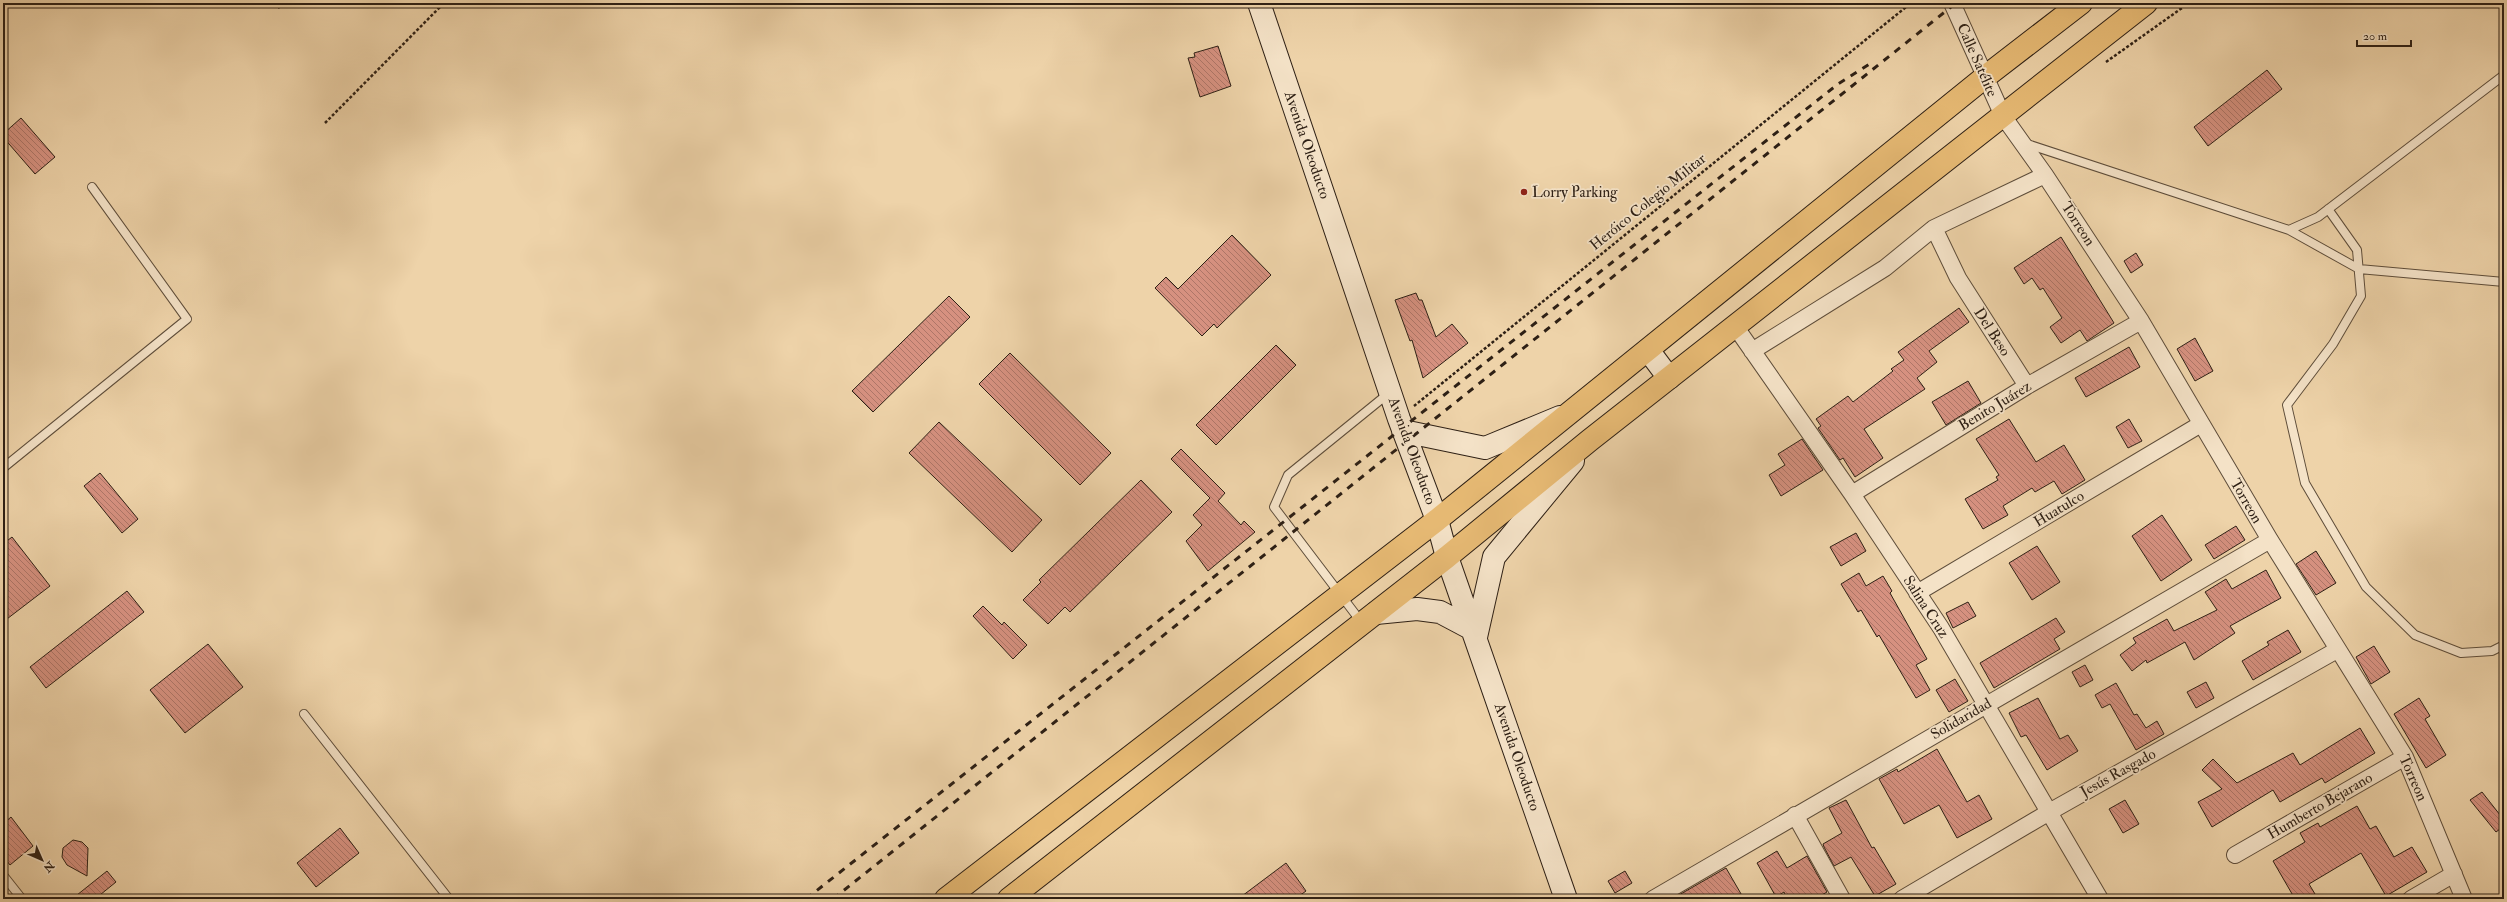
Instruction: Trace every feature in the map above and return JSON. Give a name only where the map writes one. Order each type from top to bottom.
[{"type":"main road","name":"Avenida Oleoducto","points":[[1260,3],[1390,393],[1437,520],[1446,557],[1475,634],[1566,899]]},
{"type":"main road","points":[[946,899],[1437,520],[1985,77],[2081,3]]},
{"type":"main road","points":[[1009,899],[1369,618],[1590,440],[2146,3]]},
{"type":"main road","points":[[1648,350],[1669,378]]},
{"type":"main road","points":[[1401,425],[1485,448],[1570,413]]},
{"type":"main road","points":[[1369,618],[1417,609],[1440,612],[1475,634],[1494,557],[1590,440]]},
{"type":"street","name":"Calle Satélite","points":[[1952,3],[2003,116]]},
{"type":"street","name":"Torreon","points":[[2003,116],[2045,175],[2141,321],[2270,540],[2337,650],[2405,757],[2464,899]]},
{"type":"street","points":[[1752,351],[1885,268],[1934,228],[2045,175]]},
{"type":"street","name":"Del Beso","points":[[1934,228],[1958,278],[2027,386]]},
{"type":"street","name":"Benito Juárez","points":[[1852,494],[2027,386],[2141,321]]},
{"type":"street","name":"Salina Cruz","points":[[1735,326],[1852,494],[1941,628],[2050,811],[2100,899]]},
{"type":"street","name":"Huatulco","points":[[1917,593],[2202,424]]},
{"type":"street","name":"Solidaridad","points":[[1653,899],[2270,540]]},
{"type":"street","name":"Jesús Rasgado","points":[[1902,899],[2050,811],[2337,650]]},
{"type":"street","name":"Humberto Bejarano","points":[[2235,855],[2405,757]]},
{"type":"street","points":[[1795,815],[1842,899]]},
{"type":"street","points":[[2411,899],[2454,874]]},
{"type":"lane","points":[[2289,230],[2318,217],[2504,75]]},
{"type":"lane","points":[[2022,142],[2289,230],[2359,269],[2504,282]]},
{"type":"lane","points":[[3,468],[187,319],[92,187]]},
{"type":"lane","points":[[2328,209],[2357,250],[2361,296],[2334,344],[2287,405],[2305,483],[2366,587],[2416,635],[2460,654],[2492,651],[2504,645]]},
{"type":"lane","points":[[1369,618],[1340,595],[1274,507],[1288,475],[1390,393]]},
{"type":"lane","points":[[304,714],[449,899]]},
{"type":"lane","points":[[3,875],[22,899]]},
{"type":"path","points":[[278,8],[283,3]]},
{"type":"path","points":[[325,123],[444,3]]},
{"type":"path","name":"Heróico Colegio Militar","points":[[1401,425],[1911,3]]},
{"type":"building","points":[[1218,46],[1231,86],[1200,97],[1188,58],[1195,57],[1194,53]]},
{"type":"building","points":[[2267,70],[2282,89],[2208,146],[2194,127]]},
{"type":"building","points":[[21,118],[55,157],[35,174],[3,137],[3,134]]},
{"type":"building","points":[[1232,235],[1271,275],[1217,328],[1214,324],[1202,336],[1155,288],[1166,277],[1178,289]]},
{"type":"building","points":[[2061,237],[2114,323],[2087,341],[2080,330],[2061,343],[2050,327],[2062,318],[2043,288],[2040,290],[2032,278],[2024,284],[2014,268]]},
{"type":"building","points":[[2136,253],[2143,265],[2131,273],[2124,261]]},
{"type":"building","points":[[1416,293],[1419,300],[1422,300],[1436,337],[1452,324],[1468,343],[1423,378],[1412,340],[1410,341],[1395,300]]},
{"type":"building","points":[[949,296],[970,317],[873,412],[852,391]]},
{"type":"building","points":[[1959,308],[1969,322],[1929,351],[1937,362],[1917,378],[1925,389],[1864,429],[1883,458],[1855,477],[1843,458],[1840,460],[1818,428],[1821,426],[1816,419],[1848,396],[1853,402],[1893,371],[1891,369],[1904,360],[1898,352]]},
{"type":"building","points":[[2195,338],[2213,371],[2195,381],[2177,349]]},
{"type":"building","points":[[1276,345],[1296,365],[1216,445],[1196,425]]},
{"type":"building","points":[[2129,347],[2140,367],[2086,397],[2075,378]]},
{"type":"building","points":[[1010,353],[1111,453],[1080,485],[979,384]]},
{"type":"building","points":[[1968,381],[1981,403],[1946,425],[1932,402]]},
{"type":"building","points":[[2009,419],[2036,462],[2064,445],[2085,480],[2062,494],[2054,481],[2035,492],[2032,488],[2003,506],[2008,515],[1983,529],[1965,499],[1998,480],[1996,477],[1999,475],[1976,439]]},
{"type":"building","points":[[2129,419],[2142,441],[2128,448],[2116,427]]},
{"type":"building","points":[[939,422],[1042,520],[1012,552],[909,453]]},
{"type":"building","points":[[1802,439],[1823,470],[1781,496],[1769,475],[1785,465],[1778,454]]},
{"type":"building","points":[[1181,449],[1225,493],[1218,501],[1241,525],[1244,521],[1255,532],[1208,571],[1186,541],[1202,525],[1193,515],[1210,498],[1171,459]]},
{"type":"building","points":[[100,473],[138,519],[122,533],[84,486]]},
{"type":"building","points":[[1141,480],[1172,512],[1070,612],[1065,607],[1048,624],[1023,600],[1041,582],[1039,580]]},
{"type":"building","points":[[2162,515],[2192,560],[2161,581],[2132,536]]},
{"type":"building","points":[[2236,526],[2245,540],[2214,559],[2205,545]]},
{"type":"building","points":[[1856,533],[1866,551],[1841,566],[1830,547]]},
{"type":"building","points":[[12,537],[50,586],[3,622],[3,544]]},
{"type":"building","points":[[2037,546],[2060,582],[2032,600],[2009,563]]},
{"type":"building","points":[[2316,551],[2336,583],[2316,595],[2296,564]]},
{"type":"building","points":[[2266,570],[2281,598],[2230,626],[2235,633],[2194,660],[2185,642],[2147,663],[2146,660],[2132,671],[2120,655],[2136,643],[2133,638],[2167,619],[2174,631],[2217,610],[2205,592],[2226,579],[2232,589]]},
{"type":"building","points":[[1859,573],[1866,586],[1883,576],[1892,591],[1890,593],[1927,659],[1916,665],[1930,690],[1916,698],[1879,635],[1877,637],[1861,610],[1858,612],[1841,584]]},
{"type":"building","points":[[127,591],[144,612],[46,688],[30,667]]},
{"type":"building","points":[[1968,602],[1976,616],[1953,628],[1946,613]]},
{"type":"building","points":[[983,606],[1002,625],[1004,622],[1027,645],[1013,659],[973,616]]},
{"type":"building","points":[[2056,618],[2065,632],[2054,639],[2060,649],[1994,688],[1980,663]]},
{"type":"building","points":[[2288,630],[2301,652],[2253,680],[2242,661],[2269,645],[2267,642]]},
{"type":"building","points":[[208,644],[243,687],[185,733],[150,690]]},
{"type":"building","points":[[2374,646],[2390,672],[2371,684],[2356,657]]},
{"type":"building","points":[[2085,665],[2093,680],[2080,687],[2072,672]]},
{"type":"building","points":[[1955,679],[1968,701],[1949,712],[1936,690]]},
{"type":"building","points":[[2206,682],[2214,698],[2196,708],[2187,692]]},
{"type":"building","points":[[2116,683],[2134,715],[2137,714],[2146,728],[2157,721],[2164,734],[2136,750],[2110,704],[2102,708],[2095,695]]},
{"type":"building","points":[[2038,698],[2060,739],[2068,735],[2078,751],[2047,770],[2026,735],[2021,737],[2009,713]]},
{"type":"building","points":[[2419,698],[2430,716],[2425,719],[2446,755],[2426,768],[2394,714]]},
{"type":"building","points":[[2360,728],[2375,753],[2325,783],[2322,778],[2280,802],[2273,790],[2212,827],[2198,802],[2222,789],[2202,770],[2213,759],[2237,783],[2293,753],[2300,765]]},
{"type":"building","points":[[1937,749],[1967,802],[1979,795],[1992,819],[1957,838],[1939,805],[1904,824],[1879,779],[1897,769],[1898,772]]},
{"type":"building","points":[[2482,792],[2504,820],[2504,826],[2496,832],[2470,800]]},
{"type":"building","points":[[1846,800],[1872,848],[1874,847],[1896,884],[1875,896],[1851,857],[1834,866],[1823,844],[1842,833],[1829,808]]},
{"type":"building","points":[[2125,800],[2139,824],[2123,833],[2109,809]]},
{"type":"building","points":[[2357,806],[2370,829],[2376,826],[2394,857],[2412,847],[2427,872],[2386,896],[2361,853],[2309,884],[2318,899],[2295,899],[2273,861],[2305,842],[2300,833],[2318,823],[2320,827]]},
{"type":"building","points":[[11,817],[33,846],[10,865],[3,856],[3,824]]},
{"type":"building","points":[[340,828],[359,853],[316,887],[297,863]]},
{"type":"building","points":[[73,840],[82,842],[88,848],[87,876],[67,865],[62,857],[63,848]]},
{"type":"building","points":[[1777,851],[1787,868],[1807,856],[1827,892],[1815,899],[1787,899],[1784,892],[1776,897],[1757,863]]},
{"type":"building","points":[[1286,863],[1306,891],[1295,899],[1238,899]]},
{"type":"building","points":[[1726,868],[1744,899],[1672,899]]},
{"type":"building","points":[[107,871],[116,882],[95,899],[72,899]]},
{"type":"building","points":[[1625,871],[1632,883],[1615,893],[1608,881]]},
{"type":"railway","points":[[833,899],[1956,3]]},
{"type":"railway","points":[[806,899],[1838,84],[1871,63]]},
{"type":"place","name":"Lorry Parking","points":[[1524,192]]}]
